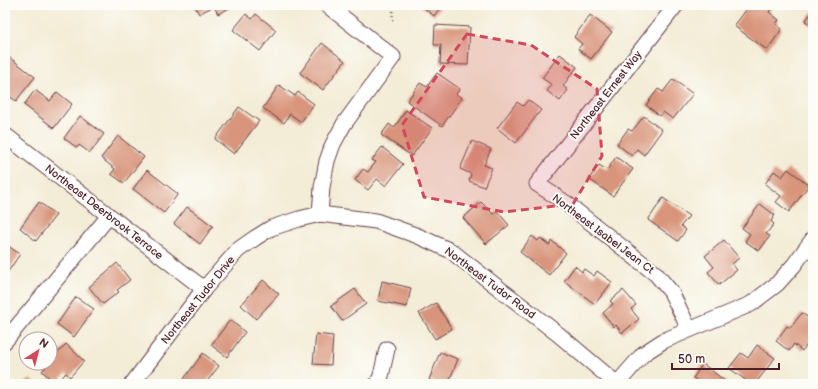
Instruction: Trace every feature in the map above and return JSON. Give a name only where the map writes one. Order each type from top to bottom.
[{"type":"street","points":[[320,214],[322,187],[327,161],[333,144],[344,124],[393,57],[327,5]]},
{"type":"street","name":"Northeast Ernest Way","points":[[537,184],[676,5]]},
{"type":"street","name":"Northeast Deerbrook Terrace","points":[[5,135],[204,289]]},
{"type":"street","name":"Northeast Isabel Jean Ct","points":[[537,184],[566,203],[656,274],[671,292],[689,329]]},
{"type":"street","name":"Northeast Tudor Drive","points":[[132,384],[204,289],[238,250],[271,228],[320,214]]},
{"type":"street","name":"Northeast Tudor Road","points":[[320,214],[376,220],[418,236],[451,251],[558,334],[617,384]]},
{"type":"street","points":[[5,341],[109,216]]},
{"type":"street","points":[[617,384],[643,354],[663,341],[751,304],[777,284],[794,265],[813,238]]},
{"type":"street","points":[[377,384],[381,376],[387,350]]},
{"type":"path","points":[[392,20],[394,5]]},
{"type":"highlighted area","points":[[467,34],[531,45],[597,89],[602,156],[573,204],[504,212],[424,197],[402,125]]},
{"type":"building","points":[[194,5],[230,5],[231,7],[218,14],[214,6],[199,14]]},
{"type":"building","points":[[420,5],[442,5],[434,16]]},
{"type":"building","points":[[750,5],[774,5],[769,12],[779,20],[776,24],[782,29],[767,50],[734,26]]},
{"type":"building","points":[[813,11],[813,27],[805,21]]},
{"type":"building","points":[[246,14],[252,19],[256,14],[276,30],[260,51],[233,30]]},
{"type":"building","points":[[590,15],[612,32],[591,59],[578,49],[582,44],[574,37]]},
{"type":"building","points":[[435,25],[470,27],[468,65],[440,64],[441,45],[434,45]]},
{"type":"building","points":[[322,43],[345,61],[323,90],[300,73]]},
{"type":"building","points":[[5,54],[35,77],[16,101],[5,93]]},
{"type":"building","points":[[560,54],[577,67],[563,86],[568,90],[560,101],[547,91],[552,85],[542,78]]},
{"type":"building","points":[[437,73],[460,89],[456,94],[462,98],[442,126],[407,101],[420,83],[427,87]]},
{"type":"building","points":[[673,79],[693,94],[673,119],[663,112],[660,116],[646,105],[658,89],[663,92]]},
{"type":"building","points":[[279,85],[295,96],[298,92],[314,104],[301,122],[290,114],[284,123],[263,108]]},
{"type":"building","points":[[35,90],[50,101],[57,92],[72,104],[54,128],[24,105]]},
{"type":"building","points":[[528,100],[541,110],[516,143],[497,128],[517,102],[523,106]]},
{"type":"building","points":[[239,107],[259,121],[234,154],[215,139]]},
{"type":"building","points":[[406,110],[432,128],[412,156],[381,135],[389,124],[394,128]]},
{"type":"building","points":[[80,116],[104,134],[90,153],[79,145],[77,148],[64,138]]},
{"type":"building","points":[[644,116],[662,130],[644,155],[637,149],[632,156],[617,144],[628,129],[632,131]]},
{"type":"building","points":[[118,136],[144,157],[124,183],[111,174],[115,169],[101,158]]},
{"type":"building","points":[[472,141],[491,149],[484,165],[492,168],[484,187],[469,181],[471,174],[460,169]]},
{"type":"building","points":[[382,147],[403,164],[386,186],[377,179],[368,190],[355,180],[363,169],[368,172],[376,162],[372,160]]},
{"type":"building","points":[[616,157],[633,169],[613,196],[589,179],[599,165],[607,170]]},
{"type":"building","points":[[788,169],[809,185],[789,212],[776,202],[781,196],[765,184],[774,171],[782,177]]},
{"type":"building","points":[[147,170],[178,194],[164,213],[133,189]]},
{"type":"building","points":[[663,198],[689,216],[681,226],[686,230],[678,241],[648,220]]},
{"type":"building","points":[[39,202],[56,215],[36,241],[20,228]]},
{"type":"building","points":[[481,202],[493,214],[497,211],[509,225],[486,244],[463,218]]},
{"type":"building","points":[[760,204],[775,215],[771,221],[774,224],[766,234],[770,236],[759,251],[745,241],[750,234],[742,228]]},
{"type":"building","points":[[187,207],[213,226],[200,244],[174,224]]},
{"type":"building","points":[[532,236],[538,241],[540,238],[549,245],[552,241],[566,253],[549,275],[520,252]]},
{"type":"building","points":[[724,240],[739,258],[732,264],[737,270],[719,285],[708,272],[714,267],[705,256]]},
{"type":"building","points":[[5,244],[20,254],[5,276]]},
{"type":"building","points":[[117,263],[130,280],[117,290],[119,292],[103,304],[89,287]]},
{"type":"building","points":[[575,266],[582,272],[584,269],[594,276],[597,271],[612,282],[595,304],[564,281]]},
{"type":"building","points":[[263,280],[279,294],[256,319],[241,305]]},
{"type":"building","points":[[382,281],[411,288],[407,307],[378,301]]},
{"type":"building","points":[[355,289],[366,304],[342,321],[331,306]]},
{"type":"building","points":[[623,290],[636,305],[631,309],[639,319],[622,333],[616,325],[614,327],[603,313],[613,304],[610,301]]},
{"type":"building","points":[[76,297],[94,309],[74,337],[57,324]]},
{"type":"building","points":[[436,303],[452,329],[435,339],[419,313]]},
{"type":"building","points":[[802,313],[813,321],[813,337],[802,351],[794,344],[789,351],[776,341],[787,326],[790,328]]},
{"type":"building","points":[[230,320],[245,332],[227,357],[211,345]]},
{"type":"building","points":[[316,334],[333,336],[331,365],[313,364]]},
{"type":"building","points":[[66,344],[84,361],[70,377],[66,373],[56,384],[42,371],[58,371],[58,353]]},
{"type":"building","points":[[757,345],[775,358],[755,384],[751,384],[729,368],[741,353],[748,358]]},
{"type":"building","points":[[440,352],[458,359],[448,384],[438,384],[429,380]]},
{"type":"building","points":[[203,353],[219,366],[205,384],[188,384],[183,380]]},
{"type":"building","points":[[703,364],[729,384],[698,384],[699,382],[693,378]]},
{"type":"building","points":[[32,379],[35,384],[22,384]]}]
